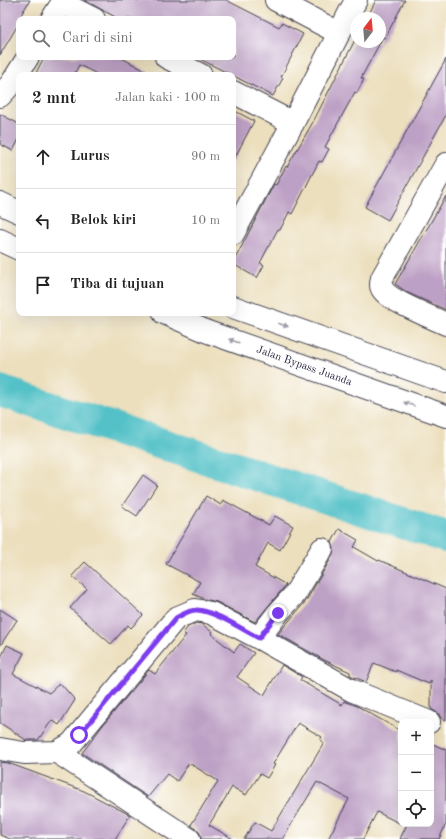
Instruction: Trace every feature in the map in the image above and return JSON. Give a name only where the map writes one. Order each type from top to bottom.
[{"type":"street","points":[[276,0],[339,34]]},
{"type":"street","points":[[236,220],[293,123],[356,0]]},
{"type":"street","points":[[59,7],[85,16]]},
{"type":"street","points":[[20,72],[26,60]]},
{"type":"street","points":[[172,60],[195,72]]},
{"type":"street","points":[[10,90],[16,79]]},
{"type":"street","points":[[236,94],[293,123]]},
{"type":"street","points":[[446,164],[380,284],[383,291],[391,298],[446,324]]},
{"type":"street","points":[[0,204],[16,211]]},
{"type":"street","points":[[0,240],[16,248]]},
{"type":"street","points":[[236,308],[446,382]]},
{"type":"street","name":"Jalan Bypass Juanda","points":[[171,316],[208,332],[446,416]]},
{"type":"street","points":[[259,638],[295,594],[322,549]]},
{"type":"street","points":[[0,749],[24,753],[57,752],[71,744],[176,618],[195,610],[202,610],[211,613],[259,638],[351,690],[423,719]]},
{"type":"street","points":[[434,724],[446,729]]},
{"type":"street","points":[[57,752],[189,839]]},
{"type":"building","points":[[0,0],[30,0],[20,16],[16,16],[16,28],[0,55]]},
{"type":"building","points":[[84,0],[226,0],[279,27],[282,23],[303,34],[273,96],[236,77],[236,72],[226,72],[202,60],[236,60],[236,16],[113,16]]},
{"type":"building","points":[[376,0],[405,0],[386,36],[386,12],[370,12]]},
{"type":"building","points":[[351,48],[377,48],[361,78],[364,79],[357,93],[355,92],[325,147],[329,149],[322,162],[319,161],[292,214],[289,212],[260,263],[264,265],[257,278],[236,266],[236,257],[274,184],[276,185],[313,122]]},
{"type":"building","points":[[446,59],[446,115],[388,220],[365,207]]},
{"type":"building","points":[[42,60],[126,60],[148,72],[93,72],[79,65],[76,72],[36,72]]},
{"type":"building","points":[[236,112],[254,121],[236,155]]},
{"type":"building","points":[[0,114],[16,122],[16,145],[13,151],[0,144]]},
{"type":"building","points":[[446,196],[446,310],[408,293],[395,284]]},
{"type":"building","points":[[143,475],[157,485],[137,516],[122,506]]},
{"type":"building","points":[[206,496],[221,505],[223,500],[269,525],[275,516],[293,526],[280,550],[268,543],[255,567],[286,585],[255,622],[217,602],[204,599],[193,594],[200,582],[166,564]]},
{"type":"building","points":[[339,529],[358,540],[354,547],[378,561],[379,560],[446,589],[446,721],[431,709],[431,680],[429,684],[396,670],[396,672],[374,663],[366,682],[350,675],[350,672],[324,660],[278,634],[306,601],[333,555],[334,549],[332,542]]},
{"type":"building","points":[[85,562],[143,615],[131,628],[128,625],[111,644],[70,608],[87,589],[72,576]]},
{"type":"building","points":[[0,609],[17,620],[0,646]]},
{"type":"building","points":[[196,623],[202,624],[212,632],[211,634],[234,652],[240,644],[254,653],[237,677],[264,695],[282,665],[302,677],[300,680],[342,705],[344,701],[357,706],[398,729],[398,822],[377,812],[363,839],[328,839],[349,799],[317,782],[283,838],[284,839],[244,839],[255,822],[271,831],[324,743],[320,740],[322,737],[298,723],[273,764],[275,765],[267,778],[260,774],[246,795],[232,787],[209,825],[233,839],[201,839],[200,833],[191,825],[218,781],[189,763],[177,781],[167,774],[148,797],[82,753],[103,725],[149,670],[155,674],[186,635],[183,633],[188,627]]},
{"type":"building","points":[[7,645],[24,653],[13,674],[49,693],[60,683],[75,700],[59,725],[52,720],[38,740],[26,740],[0,723],[0,659]]},
{"type":"building","points":[[434,744],[446,750],[446,824],[439,839],[400,839],[406,827],[434,827]]},
{"type":"building","points":[[0,762],[8,763],[84,791],[130,815],[115,839],[10,839],[0,835]]},
{"type":"waterway","points":[[0,391],[446,537]]},
{"type":"route","points":[[79,735],[176,618],[185,613],[195,610],[202,610],[211,613],[259,638],[278,613]]}]
